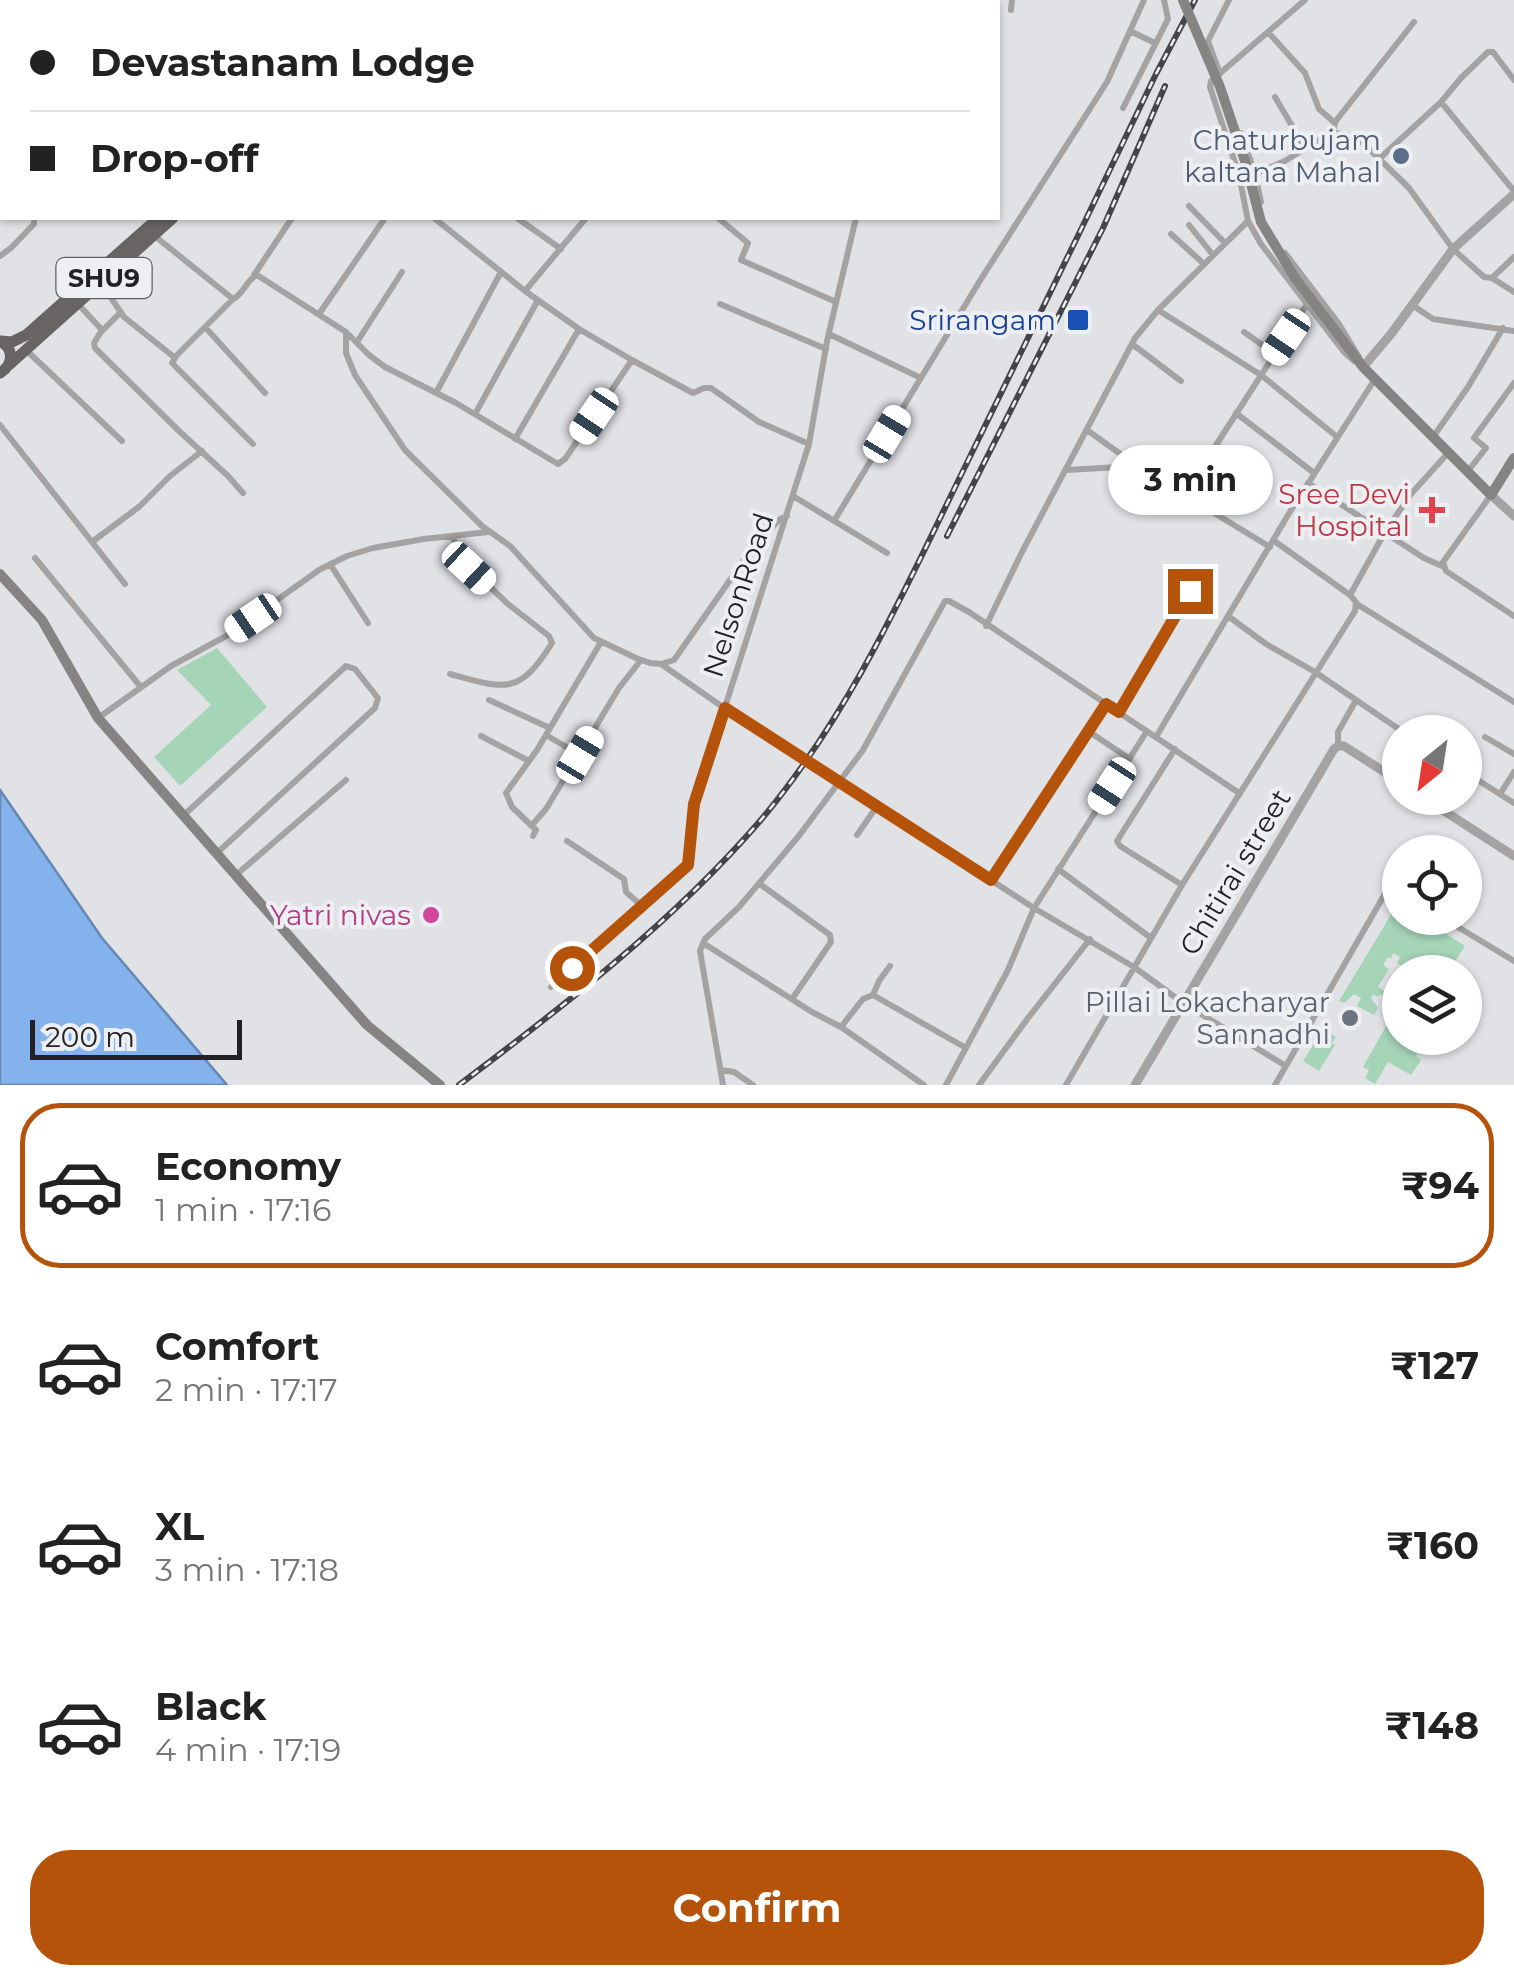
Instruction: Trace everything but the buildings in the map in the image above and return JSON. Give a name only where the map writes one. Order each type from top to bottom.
[{"type":"highway","name":"SHU9","points":[[3,371],[100,282],[150,232],[157,220]]},
{"type":"highway","name":"SHU9","points":[[0,341],[12,342],[26,335],[170,220]]},
{"type":"highway","name":"SHU9","points":[[0,341],[11,354],[3,371]]},
{"type":"main road","points":[[1183,0],[1226,106],[1261,222],[1295,278],[1364,367],[1491,495],[1514,458]]},
{"type":"main road","points":[[0,574],[42,620],[98,718],[367,1025],[440,1085]]},
{"type":"street","points":[[1011,10],[1012,0]]},
{"type":"street","points":[[834,520],[1110,75],[1144,0]]},
{"type":"street","points":[[1123,108],[1168,18],[1164,0]]},
{"type":"street","points":[[1229,0],[1208,42],[1255,174],[1263,214],[1276,240],[1340,324],[1364,367]]},
{"type":"street","points":[[1304,0],[1210,82],[1210,87],[1239,175],[1248,222],[1344,352],[1364,367]]},
{"type":"street","points":[[1255,174],[1285,161],[1334,128],[1414,22]]},
{"type":"street","points":[[1130,31],[1154,43]]},
{"type":"street","points":[[1268,32],[1305,73],[1319,110],[1334,128],[1356,138],[1408,188],[1453,249],[1484,276],[1514,292]]},
{"type":"street","points":[[1379,159],[1489,52],[1514,80]]},
{"type":"street","points":[[1275,98],[1305,148]]},
{"type":"street","points":[[1364,367],[1453,249],[1514,192],[1441,102]]},
{"type":"street","points":[[1189,206],[1225,243]]},
{"type":"street","points":[[0,256],[34,220]]},
{"type":"street","points":[[252,444],[172,361],[239,296],[291,220]]},
{"type":"street","points":[[319,314],[384,220]]},
{"type":"street","points":[[436,220],[524,291],[579,329],[693,393],[711,388],[759,422],[808,444]]},
{"type":"street","points":[[520,220],[560,249]]},
{"type":"street","points":[[524,291],[584,220]]},
{"type":"street","points":[[720,220],[748,243],[741,260],[836,302]]},
{"type":"street","name":"NelsonRoad","points":[[551,987],[689,864],[694,804],[808,444],[856,220]]},
{"type":"street","points":[[986,626],[1132,344],[1158,310],[1248,222]]},
{"type":"street","points":[[1189,225],[1213,255]]},
{"type":"street","points":[[150,232],[233,299]]},
{"type":"street","points":[[1171,234],[1204,264]]},
{"type":"street","points":[[1492,278],[1512,262]]},
{"type":"street","points":[[356,342],[402,272]]},
{"type":"street","points":[[436,392],[501,272]]},
{"type":"street","points":[[254,276],[346,332],[385,367],[475,414],[556,464],[561,463],[632,360]]},
{"type":"street","points":[[100,282],[121,312],[174,357]]},
{"type":"street","points":[[475,414],[538,300]]},
{"type":"street","points":[[77,303],[102,330]]},
{"type":"street","points":[[720,304],[826,349]]},
{"type":"street","points":[[1187,497],[1306,304]]},
{"type":"street","points":[[1410,307],[1444,322],[1514,331]]},
{"type":"street","points":[[1158,310],[1261,375],[1336,436]]},
{"type":"street","points":[[121,312],[94,341],[95,348],[243,493]]},
{"type":"street","points":[[205,327],[266,392]]},
{"type":"street","points":[[1433,438],[1503,328]]},
{"type":"street","points":[[515,439],[579,329]]},
{"type":"street","points":[[346,332],[346,352],[355,376],[398,442],[489,532],[510,546],[591,636],[641,660],[661,664],[1034,908],[1134,966],[1183,1003],[1286,1066]]},
{"type":"street","points":[[1244,332],[1275,354]]},
{"type":"street","points":[[829,334],[921,378]]},
{"type":"street","points":[[1132,344],[1181,381]]},
{"type":"street","points":[[25,349],[122,441]]},
{"type":"street","points":[[1156,737],[1336,436],[1375,379]]},
{"type":"street","points":[[1467,472],[1486,448],[1474,438],[1514,382]]},
{"type":"street","points":[[1236,413],[1314,473]]},
{"type":"street","points":[[0,425],[125,584]]},
{"type":"street","points":[[1087,430],[1514,702]]},
{"type":"street","points":[[92,542],[202,451]]},
{"type":"street","points":[[1350,595],[1411,494],[1448,453]]},
{"type":"street","points":[[1065,470],[1138,466]]},
{"type":"street","points":[[1308,483],[1424,558],[1443,566],[1514,616]]},
{"type":"street","points":[[1443,566],[1491,495],[1514,516]]},
{"type":"street","points":[[793,496],[887,553]]},
{"type":"street","points":[[661,664],[674,660],[752,550],[787,516]]},
{"type":"street","points":[[98,718],[140,686],[228,635],[330,564],[374,548],[489,532]]},
{"type":"street","points":[[450,674],[496,686],[517,683],[528,675],[552,643],[549,636],[466,564],[452,536]]},
{"type":"street","points":[[35,558],[140,686]]},
{"type":"street","points":[[330,564],[368,623]]},
{"type":"street","points":[[1119,712],[1200,573]]},
{"type":"street","points":[[724,1085],[700,951],[705,938],[760,884],[863,750],[945,601],[956,604],[1239,792]]},
{"type":"street","points":[[1066,1085],[1150,938],[1356,604]]},
{"type":"street","points":[[1228,616],[1382,719]]},
{"type":"street","points":[[533,836],[536,830],[512,807],[506,793],[601,642]]},
{"type":"street","points":[[532,826],[619,688],[641,660]]},
{"type":"street","points":[[184,815],[346,666],[355,669],[378,698],[375,708],[216,853]]},
{"type":"street","points":[[488,700],[548,731],[580,755]]},
{"type":"street","points":[[1355,702],[1338,732],[1338,746],[1382,770]]},
{"type":"street","points":[[991,880],[1106,704]]},
{"type":"street","points":[[1088,731],[1130,759]]},
{"type":"street","points":[[946,1085],[1008,970],[1034,908],[1147,731]]},
{"type":"street","points":[[480,736],[529,761]]},
{"type":"street","points":[[1485,737],[1514,754]]},
{"type":"street","name":"Chitirai street","points":[[1135,1085],[1338,746]]},
{"type":"street","points":[[1175,749],[1117,841],[1182,885]]},
{"type":"street","points":[[1500,794],[1514,772]]},
{"type":"street","points":[[236,875],[346,780]]},
{"type":"street","points":[[1482,783],[1514,804]]},
{"type":"street","points":[[857,835],[877,806]]},
{"type":"street","points":[[1450,815],[1514,856]]},
{"type":"street","points":[[567,841],[624,879],[626,891],[642,906]]},
{"type":"street","points":[[1058,869],[1150,938]]},
{"type":"street","points":[[760,884],[830,936],[831,942],[792,999]]},
{"type":"street","points":[[1275,1085],[1382,899]]},
{"type":"street","points":[[1471,935],[1514,961]]},
{"type":"street","points":[[979,1085],[1090,940]]},
{"type":"street","points":[[703,943],[841,1027],[924,1085]]},
{"type":"street","points":[[841,1027],[863,1000],[873,995],[890,966]]},
{"type":"street","points":[[873,995],[966,1048]]},
{"type":"street","points":[[721,1070],[734,1072],[753,1085]]},
{"type":"green space","points":[[217,648],[267,707],[180,786],[154,757],[211,705],[177,670]]},
{"type":"green space","points":[[1382,930],[1382,935],[1448,935],[1465,946],[1459,955],[1382,955],[1382,980],[1378,987],[1382,996],[1373,994],[1371,998],[1378,1008],[1374,1015],[1357,1006],[1361,998],[1354,994],[1344,1003],[1339,1001]]},
{"type":"green space","points":[[1323,1029],[1336,1037],[1319,1071],[1303,1061]]},
{"type":"green space","points":[[1382,1033],[1382,1055],[1416,1055],[1421,1060],[1411,1075],[1388,1062],[1375,1084],[1365,1078],[1369,1070],[1363,1067]]},
{"type":"water","points":[[0,790],[102,938],[227,1085],[0,1085]]},
{"type":"railway","points":[[459,1085],[578,993],[691,894],[760,821],[820,740],[894,610],[1195,0]]},
{"type":"railway","points":[[947,536],[1103,228],[1165,86]]},
{"type":"place","name":"Chaturbujam kaltana Mahal","points":[[1401,156]]},
{"type":"place","name":"Srirangam","points":[[1078,320]]},
{"type":"place","name":"Sree Devi Hospital","points":[[1432,510]]},
{"type":"place","name":"Yatri nivas","points":[[431,915]]},
{"type":"place","name":"Pillai Lokacharyar Sannadhi","points":[[1350,1018]]},
{"type":"route","points":[[572,968],[688,865],[694,804],[725,708],[991,880],[1106,704],[1119,712],[1190,591]]}]
